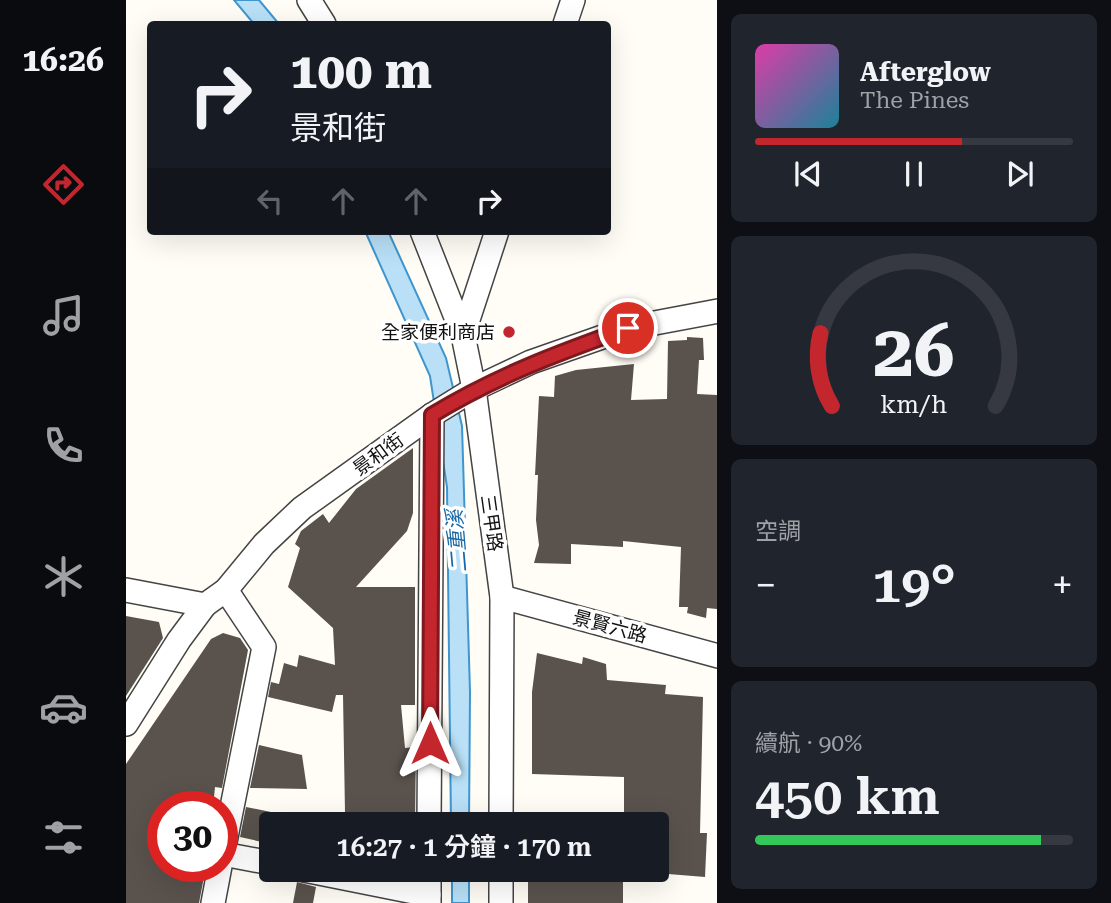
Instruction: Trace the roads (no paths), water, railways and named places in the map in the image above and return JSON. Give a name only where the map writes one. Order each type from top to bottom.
[{"type":"street","points":[[309,0],[322,21]]},
{"type":"street","points":[[566,21],[573,0]]},
{"type":"street","name":"三甲路","points":[[424,235],[463,335],[474,389],[502,597],[501,812]]},
{"type":"street","points":[[463,335],[496,235]]},
{"type":"street","name":"景和街","points":[[126,724],[178,640],[205,605],[226,590],[264,544],[302,508],[432,415],[474,389],[531,362],[628,328],[717,311]]},
{"type":"street","points":[[429,812],[432,415]]},
{"type":"street","points":[[126,590],[205,605]]},
{"type":"street","points":[[226,590],[264,647],[236,791]]},
{"type":"street","name":"景賢六路","points":[[502,597],[717,656]]},
{"type":"street","points":[[238,858],[259,861]]},
{"type":"street","points":[[213,903],[217,882]]},
{"type":"street","points":[[356,882],[429,899]]},
{"type":"street","points":[[501,882],[501,903]]},
{"type":"water","points":[[234,0],[259,0],[276,21],[252,21]]},
{"type":"water","name":"二重溪","points":[[367,235],[390,235],[446,358],[462,426],[470,692],[469,812],[451,812],[447,487],[430,376]]},
{"type":"water","points":[[452,882],[469,882],[469,903],[452,903]]},
{"type":"place","name":"全家便利商店","points":[[509,332]]}]
